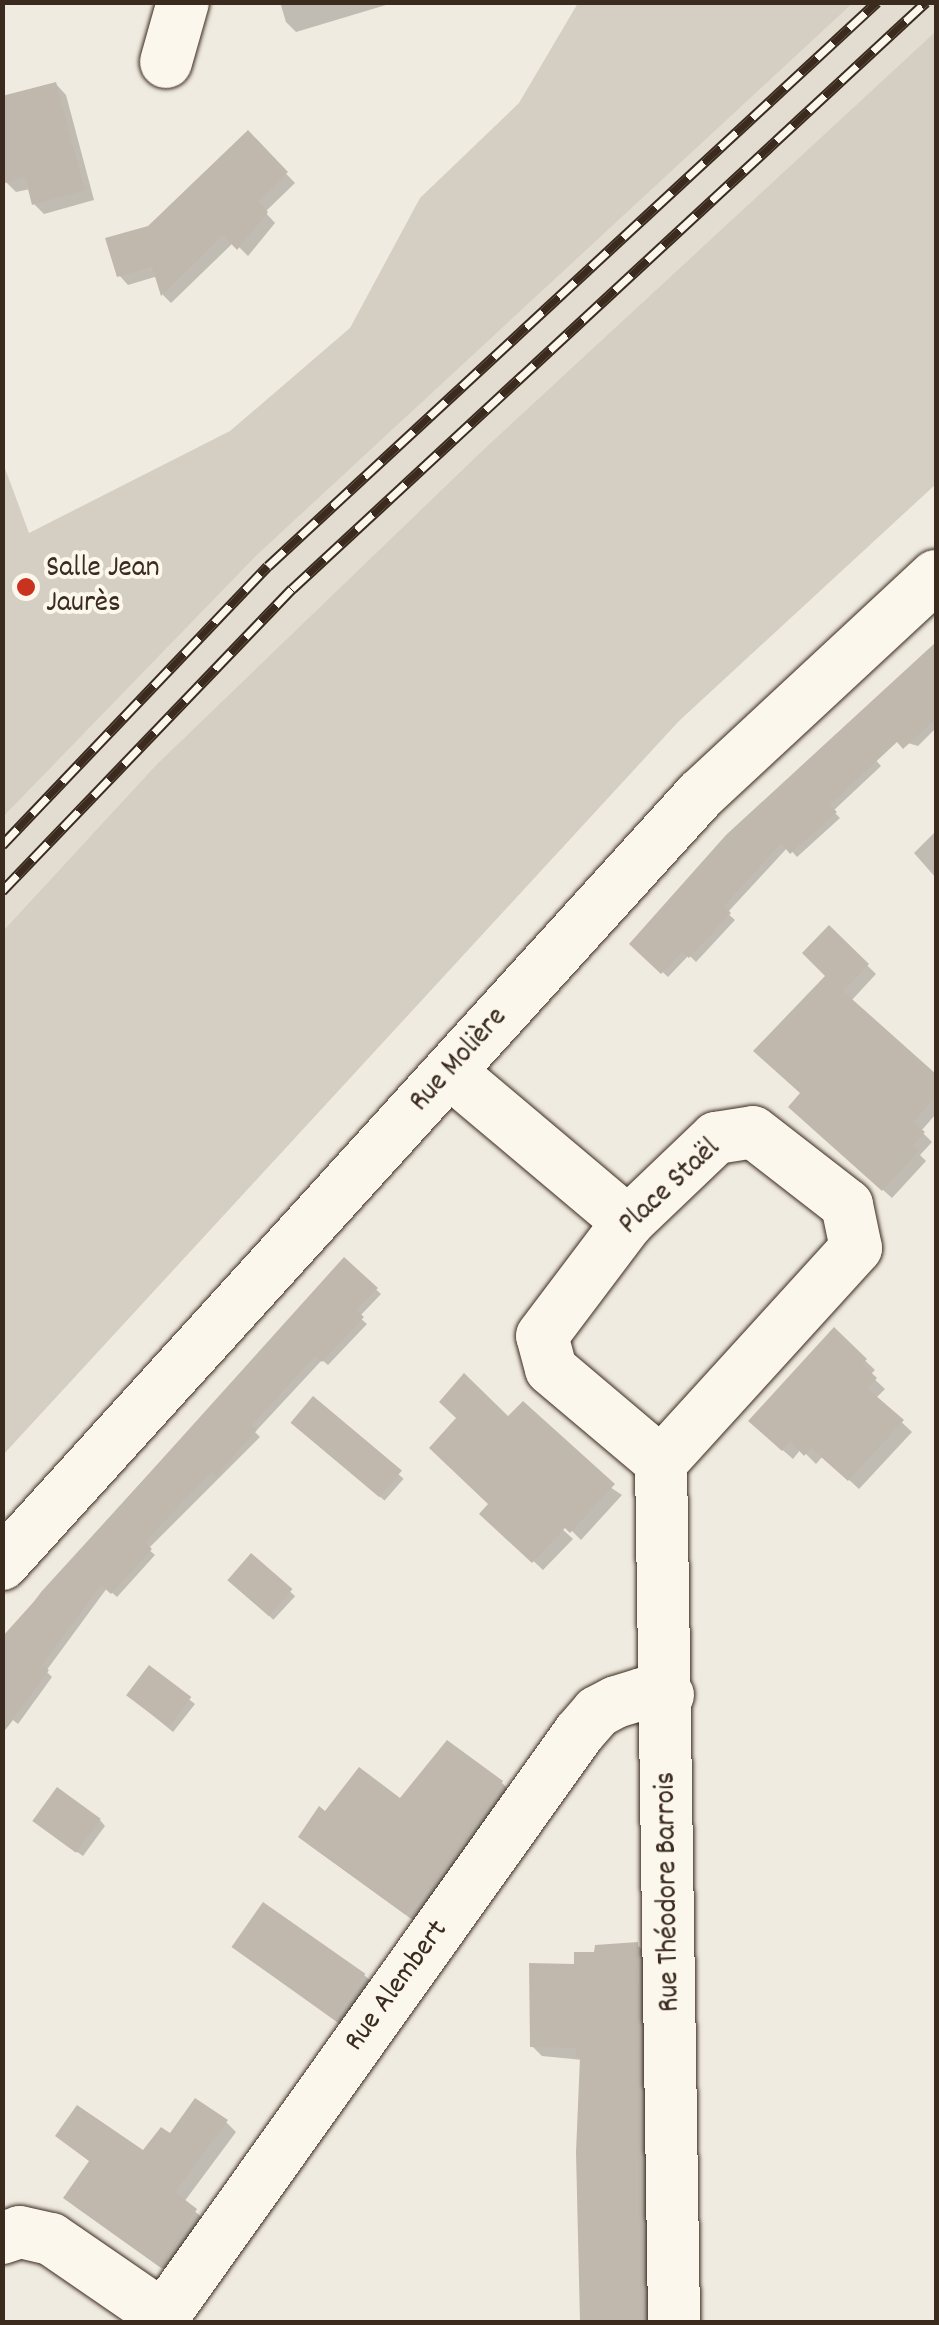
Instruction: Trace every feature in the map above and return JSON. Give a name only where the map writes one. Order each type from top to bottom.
[{"type":"street","points":[[166,62],[183,2]]},
{"type":"street","name":"Rue Molière","points":[[2,1564],[700,795],[936,576]]},
{"type":"street","points":[[450,1072],[628,1222]]},
{"type":"street","name":"Place Staël","points":[[753,1132],[847,1205],[856,1248],[661,1462],[551,1369],[542,1336],[628,1222],[716,1138],[753,1132]]},
{"type":"street","name":"Rue Théodore Barrois","points":[[661,1462],[668,1694],[674,2322]]},
{"type":"street","name":"Rue Alembert","points":[[161,2319],[579,1734],[597,1712],[616,1702],[642,1694],[668,1694]]},
{"type":"street","points":[[2,2238],[20,2232],[50,2239],[161,2319]]},
{"type":"shaded area","points":[[578,3],[853,3],[257,555],[3,817],[3,463],[29,533],[230,431],[350,328],[420,198],[519,103]]},
{"type":"shaded area","points":[[853,3],[936,3],[936,31],[484,449],[157,764],[3,931],[3,817],[257,555]]},
{"type":"shaded area","points":[[936,31],[936,484],[679,721],[3,1455],[3,931],[157,764],[484,449]]},
{"type":"building","points":[[56,82],[85,190],[32,205],[25,177],[2,184],[2,96]]},
{"type":"building","points":[[248,130],[288,172],[258,201],[268,212],[237,250],[223,235],[161,296],[152,267],[117,277],[105,238],[148,226]]},
{"type":"building","points":[[936,642],[936,719],[903,749],[897,742],[830,805],[837,812],[790,854],[781,843],[724,906],[731,913],[689,958],[682,952],[661,974],[629,944],[726,835]]},
{"type":"building","points":[[829,925],[869,964],[843,991],[936,1074],[936,1096],[913,1122],[925,1132],[912,1146],[919,1151],[882,1191],[788,1107],[800,1093],[753,1051],[825,976],[802,953]]},
{"type":"building","points":[[344,1257],[378,1288],[356,1310],[364,1317],[322,1362],[315,1356],[252,1425],[257,1430],[216,1476],[211,1472],[145,1542],[152,1549],[111,1594],[101,1585],[42,1665],[49,1670],[2,1734],[2,1637]]},
{"type":"building","points":[[834,1327],[867,1359],[862,1364],[877,1378],[867,1388],[904,1420],[848,1481],[811,1448],[804,1456],[790,1441],[782,1451],[748,1421]]},
{"type":"building","points":[[464,1373],[508,1416],[523,1401],[615,1484],[570,1533],[565,1528],[532,1563],[479,1514],[488,1504],[429,1448],[456,1418],[439,1402]]},
{"type":"building","points":[[313,1396],[402,1471],[379,1497],[291,1423]]},
{"type":"building","points":[[251,1553],[293,1589],[269,1616],[227,1580]]},
{"type":"building","points":[[149,1665],[191,1697],[168,1727],[126,1695]]},
{"type":"building","points":[[447,1740],[503,1781],[453,1859],[406,1915],[298,1837],[319,1806],[325,1811],[359,1767],[400,1798]]},
{"type":"building","points":[[57,1787],[101,1819],[76,1853],[32,1821]]},
{"type":"building","points":[[263,1902],[365,1974],[334,2019],[231,1947]]},
{"type":"building","points":[[638,1942],[644,2322],[580,2322],[576,2152],[580,2057],[576,2057],[576,2048],[530,2047],[529,1963],[574,1964],[574,1952],[594,1952],[595,1945]]},
{"type":"building","points":[[195,2098],[228,2120],[175,2192],[197,2209],[161,2268],[63,2198],[89,2161],[55,2136],[77,2105],[143,2150],[161,2127],[170,2133]]},
{"type":"railway","points":[[2,845],[268,566],[877,2]]},
{"type":"railway","points":[[2,891],[292,589],[926,2]]},
{"type":"place","name":"Salle Jean Jaurès","points":[[26,587]]}]
